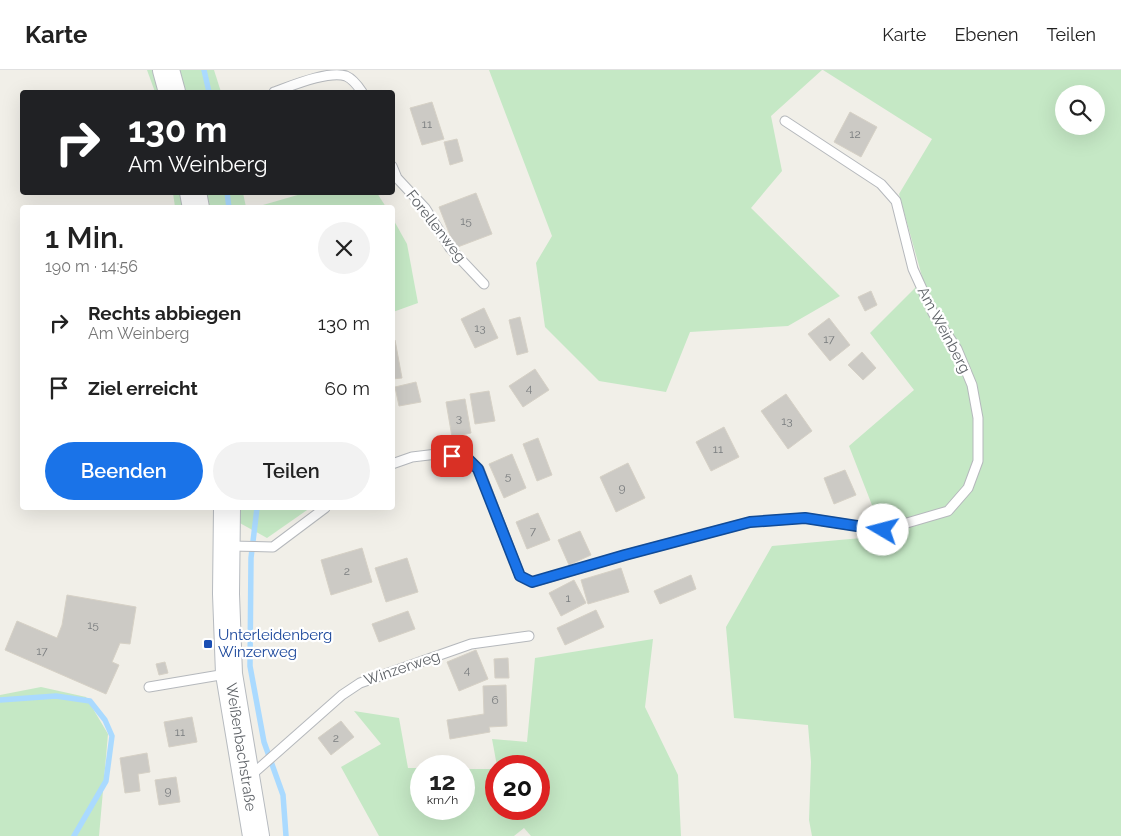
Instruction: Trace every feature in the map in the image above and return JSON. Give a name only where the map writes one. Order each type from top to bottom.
[{"type":"main road","points":[[166,70],[171,90]]},
{"type":"main road","name":"Weißenbachstraße","points":[[228,510],[237,547],[229,674],[255,768],[256,836]]},
{"type":"lane","points":[[280,90],[323,75],[336,73],[347,76],[360,90]]},
{"type":"lane","name":"Am Weinberg","points":[[395,463],[412,457],[437,454],[467,458],[478,469],[520,576],[532,582],[750,522],[805,518],[883,530],[948,511],[968,488],[978,461],[978,418],[974,393],[956,350],[933,313],[913,269],[896,201],[881,184],[785,121]]},
{"type":"lane","name":"Forellenweg","points":[[395,173],[397,178],[425,208],[450,248],[484,284]]},
{"type":"lane","points":[[237,547],[273,547],[322,510]]},
{"type":"lane","name":"Winzerweg","points":[[255,768],[275,754],[342,695],[360,682],[471,644],[529,636]]},
{"type":"lane","points":[[150,687],[229,674]]},
{"type":"green space","points":[[147,70],[214,70],[220,90],[154,90]]},
{"type":"green space","points":[[489,70],[822,70],[771,116],[782,171],[751,208],[840,296],[788,326],[690,332],[666,392],[599,381],[545,327],[536,263],[552,236]]},
{"type":"green space","points":[[823,70],[1121,70],[1121,836],[812,836],[809,820],[811,762],[808,725],[734,718],[726,627],[772,546],[884,536],[849,446],[914,390],[870,333],[923,280],[899,194],[932,139]]},
{"type":"green space","points":[[173,195],[243,195],[246,205],[175,205]]},
{"type":"green space","points":[[298,195],[378,195],[385,205],[263,205]]},
{"type":"green space","points":[[395,223],[407,244],[418,303],[395,311]]},
{"type":"green space","points":[[219,510],[307,510],[267,538]]},
{"type":"green space","points":[[653,639],[645,707],[678,775],[681,836],[531,836],[524,828],[514,836],[379,836],[341,767],[381,744],[354,711],[399,718],[408,768],[410,768],[410,820],[475,820],[475,769],[485,769],[485,820],[550,820],[550,755],[495,755],[492,739],[527,742],[535,658]]},
{"type":"green space","points":[[41,687],[86,697],[108,734],[99,836],[0,836],[0,695]]},
{"type":"building","points":[[432,102],[444,139],[422,145],[410,108]]},
{"type":"building","points":[[850,112],[877,127],[861,157],[834,142]]},
{"type":"building","points":[[457,139],[463,161],[450,165],[444,142]]},
{"type":"building","points":[[476,193],[492,234],[455,248],[439,207]]},
{"type":"building","points":[[871,291],[877,305],[865,311],[858,297]]},
{"type":"building","points":[[484,308],[498,338],[475,348],[461,319]]},
{"type":"building","points":[[520,317],[528,352],[517,355],[509,320]]},
{"type":"building","points":[[829,318],[850,345],[830,361],[808,334]]},
{"type":"building","points":[[395,340],[402,378],[395,379]]},
{"type":"building","points":[[862,352],[876,368],[863,380],[848,365]]},
{"type":"building","points":[[535,369],[549,390],[523,407],[509,386]]},
{"type":"building","points":[[416,382],[421,402],[399,406],[395,387]]},
{"type":"building","points":[[489,391],[495,421],[475,424],[470,394]]},
{"type":"building","points":[[786,394],[812,431],[788,449],[761,411]]},
{"type":"building","points":[[465,399],[471,433],[452,437],[446,402]]},
{"type":"building","points":[[724,427],[739,457],[711,471],[696,442]]},
{"type":"building","points":[[538,438],[552,475],[537,481],[523,444]]},
{"type":"building","points":[[512,454],[526,488],[504,498],[489,464]]},
{"type":"building","points":[[628,463],[645,498],[616,512],[600,477]]},
{"type":"building","points":[[845,470],[856,495],[834,504],[824,478]]},
{"type":"building","points":[[538,513],[550,540],[527,549],[516,522]]},
{"type":"building","points":[[580,531],[591,555],[569,565],[558,540]]},
{"type":"building","points":[[362,548],[372,582],[331,595],[321,560]]},
{"type":"building","points":[[407,558],[418,592],[386,602],[375,568]]},
{"type":"building","points":[[621,568],[629,592],[588,604],[581,580]]},
{"type":"building","points":[[691,575],[696,589],[660,604],[654,591]]},
{"type":"building","points":[[574,580],[586,603],[561,616],[549,593]]},
{"type":"building","points":[[67,595],[136,607],[130,644],[120,643],[112,662],[119,665],[106,694],[5,650],[17,621],[57,638],[62,625]]},
{"type":"building","points":[[596,610],[604,627],[565,645],[557,628]]},
{"type":"building","points":[[408,611],[415,629],[379,642],[372,624]]},
{"type":"building","points":[[476,650],[488,679],[459,691],[447,662]]},
{"type":"building","points":[[508,658],[509,678],[495,678],[494,659]]},
{"type":"building","points":[[165,662],[168,673],[159,675],[156,664]]},
{"type":"building","points":[[506,685],[507,726],[489,727],[490,732],[450,739],[447,720],[484,714],[483,686]]},
{"type":"building","points":[[192,717],[197,742],[169,747],[164,722]]},
{"type":"building","points":[[341,721],[354,737],[331,755],[318,738]]},
{"type":"building","points":[[147,753],[150,772],[138,774],[140,791],[125,793],[120,758]]},
{"type":"building","points":[[176,777],[180,802],[159,805],[155,780]]},
{"type":"waterway","points":[[204,70],[209,90]]},
{"type":"waterway","points":[[227,195],[229,205]]},
{"type":"waterway","points":[[257,510],[251,558],[250,666],[264,742],[283,795],[286,836]]},
{"type":"waterway","points":[[0,700],[56,696],[90,701],[105,720],[112,736],[106,781],[74,836]]},
{"type":"place","name":"Unterleidenberg Winzerweg","points":[[208,644]]},
{"type":"route","points":[[452,456],[467,458],[478,469],[520,576],[532,582],[750,522],[805,518],[883,530]]}]
